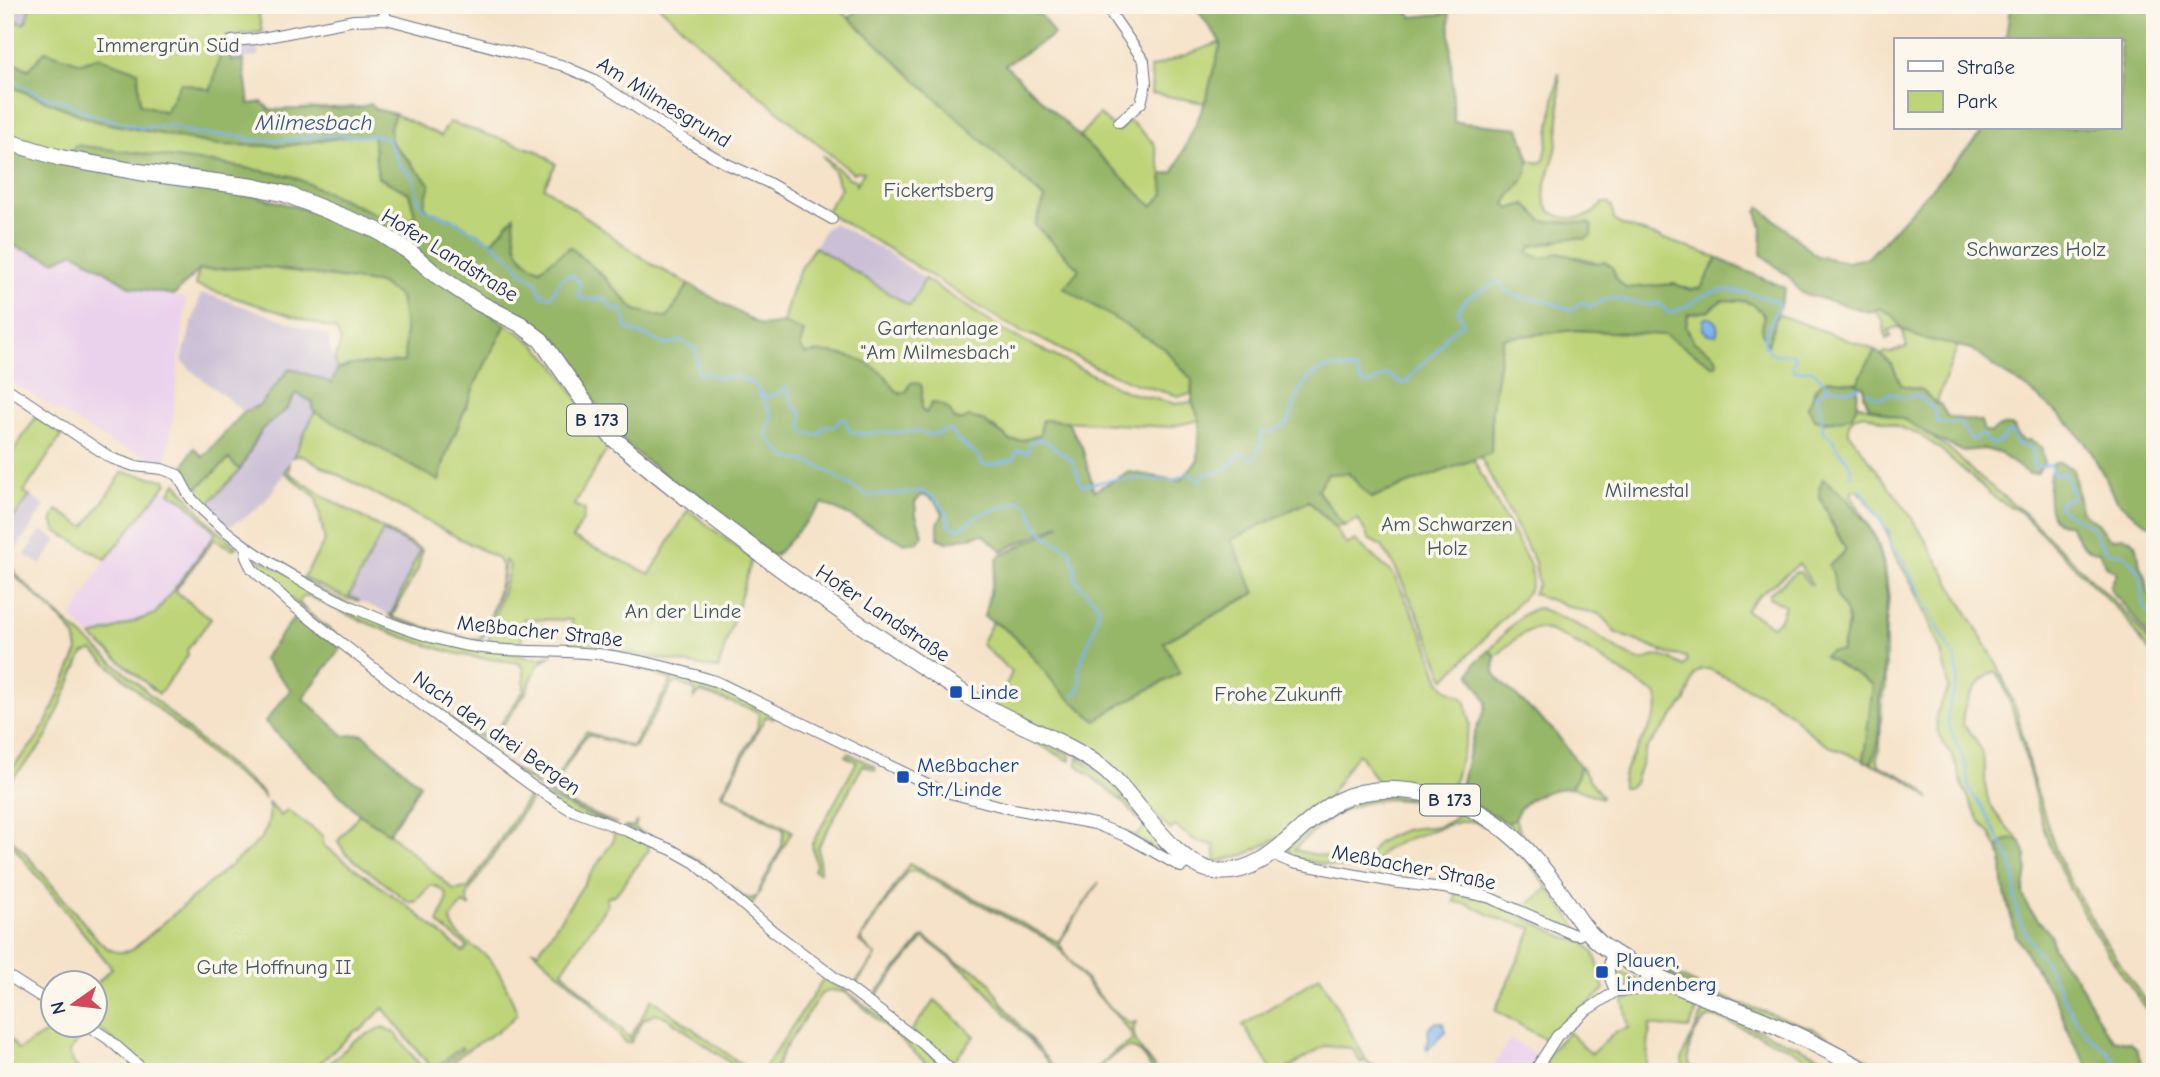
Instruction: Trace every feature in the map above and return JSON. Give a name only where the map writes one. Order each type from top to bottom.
[{"type":"main road","name":"Hofer Landstraße","points":[[5,141],[74,160],[139,172],[265,189],[296,198],[376,230],[410,252],[435,274],[480,303],[520,324],[541,340],[599,423],[614,439],[725,527],[900,652],[984,707],[1089,759],[1106,771],[1129,794],[1163,836],[1189,861],[1209,870],[1233,870],[1248,866],[1270,854],[1329,807],[1355,794],[1391,789],[1435,796],[1472,809],[1510,832],[1542,866],[1586,931],[1612,951],[1729,1007],[1798,1035],[1867,1072]]},
{"type":"street","points":[[383,5],[386,19]]},
{"type":"street","points":[[1105,5],[1144,61],[1146,83],[1142,103],[1119,122]]},
{"type":"street","name":"Am Milmesgrund","points":[[232,41],[257,39],[354,20],[386,19],[574,69],[687,141],[832,219]]},
{"type":"street","name":"Meßbacher Straße","points":[[5,387],[111,458],[178,475],[190,496],[247,547],[344,602],[412,631],[464,645],[516,651],[607,655],[676,669],[715,681],[942,791],[1008,808],[1095,824],[1125,836],[1181,867],[1189,861]]},
{"type":"street","name":"Nach den drei Bergen","points":[[247,547],[246,557],[253,569],[291,604],[411,698],[531,785],[569,809],[646,839],[695,863],[773,931],[922,1043],[953,1072]]},
{"type":"street","name":"Meßbacher Straße","points":[[1270,854],[1293,863],[1488,897],[1572,934],[1579,935],[1586,931]]},
{"type":"street","points":[[1612,951],[1608,972],[1616,991]]},
{"type":"street","points":[[5,974],[38,995]]},
{"type":"street","points":[[1534,1072],[1557,1036],[1584,1012],[1616,991],[1634,990],[1656,974]]},
{"type":"street","points":[[107,1038],[146,1072]]},
{"type":"shaded area","points":[[5,5],[30,5],[27,20],[23,24],[5,15]]},
{"type":"shaded area","points":[[257,45],[259,56],[230,61],[229,49]]},
{"type":"shaded area","points":[[834,223],[893,256],[925,279],[910,306],[815,247],[825,229]]},
{"type":"shaded area","points":[[5,243],[55,261],[74,252],[131,287],[186,299],[166,463],[113,444],[5,378]]},
{"type":"shaded area","points":[[201,294],[329,336],[329,349],[337,370],[332,384],[290,368],[260,405],[244,412],[182,361]]},
{"type":"shaded area","points":[[296,393],[313,402],[312,409],[315,412],[311,423],[281,479],[265,501],[226,528],[207,505],[240,470],[262,429],[286,410]]},
{"type":"shaded area","points":[[162,489],[186,502],[216,533],[155,614],[92,637],[72,618],[106,559]]},
{"type":"shaded area","points":[[30,496],[45,506],[15,551],[8,554],[5,552],[5,514],[15,517]]},
{"type":"shaded area","points":[[41,530],[57,540],[41,565],[25,555]]},
{"type":"shaded area","points":[[383,531],[421,550],[391,615],[349,596]]},
{"type":"shaded area","points":[[1510,1039],[1537,1055],[1526,1072],[1490,1072]]},
{"type":"green space","name":"Immergrün Süd","points":[[30,5],[188,5],[208,12],[212,5],[257,5],[262,32],[226,36],[211,90],[165,112],[140,104],[81,64],[45,51],[29,70],[5,58],[5,15],[23,24],[27,20]]},
{"type":"green space","name":"Fickertsberg","points":[[658,5],[835,5],[1045,199],[1035,225],[1080,269],[1065,288],[1165,349],[1192,380],[1191,394],[1179,396],[1136,384],[1022,332],[826,212],[841,188],[822,155],[855,180],[856,185],[864,172],[853,173],[724,66]]},
{"type":"green space","points":[[860,5],[1016,5],[1042,16],[1054,35],[1005,65],[1152,206],[1164,194],[1162,175],[1174,172],[1205,103],[1221,43],[1194,5],[1401,5],[1412,17],[1449,13],[1454,122],[1519,128],[1526,149],[1526,175],[1505,205],[1510,209],[1525,204],[1542,221],[1588,223],[1592,226],[1591,235],[1585,239],[1558,240],[1532,246],[1528,252],[1543,258],[1558,252],[1593,263],[1605,262],[1612,267],[1617,280],[1626,288],[1675,284],[1690,290],[1701,288],[1719,259],[1785,288],[1768,345],[1762,330],[1764,315],[1750,303],[1735,300],[1722,300],[1709,311],[1688,314],[1686,327],[1694,342],[1714,354],[1718,363],[1714,366],[1665,335],[1575,330],[1503,338],[1492,409],[1491,453],[1371,498],[1348,473],[1328,474],[1317,490],[1344,526],[1334,527],[1309,501],[1231,540],[1255,593],[1164,642],[1180,673],[1114,708],[1096,721],[1059,689],[1016,638],[984,617],[998,557],[1060,524],[1002,551],[983,534],[947,542],[938,538],[938,524],[943,514],[941,510],[932,499],[922,495],[915,502],[923,535],[918,542],[905,543],[823,503],[776,555],[772,556],[633,451],[610,425],[563,354],[548,335],[529,318],[482,298],[317,199],[68,153],[76,145],[291,176],[402,226],[415,215],[409,193],[378,177],[373,136],[351,136],[285,146],[218,145],[95,121],[5,84],[5,58],[29,70],[45,51],[81,63],[98,57],[138,71],[140,104],[165,112],[181,83],[211,90],[222,48],[229,49],[231,61],[243,60],[249,104],[262,102],[270,110],[361,107],[371,104],[375,109],[395,114],[390,127],[391,142],[430,184],[424,206],[492,242],[514,216],[517,248],[531,265],[540,269],[570,247],[600,273],[635,310],[667,318],[689,284],[762,326],[783,323],[804,332],[800,346],[805,354],[825,352],[856,358],[883,374],[901,394],[907,391],[913,382],[920,384],[922,410],[926,413],[932,403],[940,404],[948,409],[954,419],[960,421],[969,417],[982,420],[1011,441],[1040,435],[1042,420],[1067,421],[1082,447],[1094,491],[1129,472],[1180,481],[1198,460],[1200,420],[1192,402],[1192,380],[1165,349],[1064,288],[1079,269],[1035,225],[1045,199],[849,18]]},
{"type":"green space","name":"Schwarzes Holz","points":[[2010,5],[2155,5],[2155,529],[2117,500],[2089,448],[2071,425],[2027,388],[1972,349],[1920,338],[1902,329],[1893,315],[1880,308],[1870,312],[1801,293],[1789,277],[1761,254],[1762,228],[1757,212],[1760,207],[1817,256],[1848,262],[1869,257],[1984,130],[2122,130],[2122,38],[2006,38]]},
{"type":"green space","points":[[1221,42],[1205,103],[1151,93],[1150,68]]},
{"type":"green space","points":[[1559,73],[1557,144],[1544,196],[1549,209],[1562,217],[1580,217],[1589,215],[1603,203],[1608,203],[1612,207],[1614,220],[1620,224],[1716,257],[1719,259],[1701,288],[1690,291],[1675,284],[1626,288],[1617,280],[1612,267],[1578,257],[1537,258],[1528,252],[1532,246],[1552,243],[1570,236],[1564,224],[1542,221],[1525,204],[1510,209],[1505,205],[1508,195],[1522,183],[1530,160],[1539,163],[1544,160]]},
{"type":"green space","points":[[5,84],[44,99],[177,138],[218,145],[285,146],[351,136],[373,136],[378,177],[409,193],[415,215],[402,226],[291,176],[222,164],[67,153],[5,133]]},
{"type":"green space","points":[[395,114],[441,136],[449,122],[537,151],[556,164],[544,187],[651,264],[689,284],[667,319],[635,310],[600,273],[570,248],[540,269],[531,266],[515,247],[514,217],[492,242],[450,218],[430,211],[424,206],[412,163],[391,142],[390,127]]},
{"type":"green space","points":[[1099,114],[1118,131],[1129,120],[1154,143],[1164,194],[1152,206],[1079,137]]},
{"type":"green space","points":[[5,147],[138,179],[252,195],[315,212],[372,234],[506,324],[477,380],[446,455],[439,481],[315,412],[312,409],[313,402],[296,393],[286,410],[262,429],[240,470],[229,459],[194,491],[185,481],[184,471],[194,448],[203,457],[244,412],[260,405],[290,368],[332,383],[337,370],[350,365],[403,362],[405,328],[400,297],[381,284],[265,267],[199,270],[174,295],[131,287],[74,252],[55,261],[5,243]]},
{"type":"green space","name":"Gartenanlage \"Am Milmesbach\"","points":[[815,247],[910,306],[925,279],[1004,331],[1127,392],[1176,404],[1192,402],[1200,420],[1169,427],[1042,420],[1040,435],[1011,441],[994,427],[954,419],[932,403],[926,414],[922,410],[922,388],[900,392],[886,376],[815,352],[805,355],[799,346],[804,332],[783,323],[794,283]]},
{"type":"green space","points":[[265,267],[381,284],[400,297],[405,328],[403,362],[350,365],[337,370],[335,359],[341,341],[336,330],[195,285],[199,270]]},
{"type":"green space","name":"Milmestal","points":[[1722,300],[1753,304],[1762,314],[1768,344],[1777,314],[1875,350],[1857,383],[1829,379],[1815,388],[1808,407],[1823,422],[1851,416],[1857,404],[1908,421],[1954,453],[1974,473],[2023,512],[2129,616],[2155,651],[2155,660],[2125,617],[2019,511],[1995,498],[1940,449],[1920,435],[1865,414],[1856,416],[1849,423],[1849,433],[1922,534],[1998,666],[2017,712],[2031,773],[2055,848],[2066,873],[2096,927],[2155,1016],[2155,1021],[2077,902],[2052,851],[2008,697],[1995,671],[1971,694],[1964,709],[1963,725],[1981,751],[1989,802],[1999,818],[2020,841],[2008,841],[1998,848],[1980,821],[1964,789],[1952,753],[1943,744],[1937,729],[1936,715],[1948,689],[1941,652],[1914,587],[1891,549],[1882,522],[1858,490],[1853,490],[1851,495],[1877,540],[1885,567],[1889,598],[1886,687],[1882,701],[1880,745],[1877,758],[1879,765],[1914,783],[1926,793],[1930,800],[1921,790],[1895,774],[1822,742],[1781,707],[1709,669],[1702,669],[1695,674],[1686,701],[1646,749],[1635,783],[1622,788],[1627,765],[1656,714],[1656,694],[1595,654],[1545,630],[1534,629],[1523,634],[1495,657],[1490,650],[1518,619],[1539,608],[1588,630],[1637,659],[1644,661],[1659,656],[1684,666],[1688,662],[1686,657],[1669,654],[1614,632],[1597,613],[1585,612],[1533,594],[1538,584],[1535,562],[1480,456],[1491,452],[1492,409],[1503,338],[1575,330],[1666,335],[1714,366],[1714,354],[1694,342],[1686,327],[1688,314],[1709,311]],"holes":[[[1829,519],[1887,597],[1884,682],[1879,700],[1879,740],[1864,758],[1873,685],[1824,656],[1842,651],[1848,622],[1835,582],[1846,550]],[[1799,564],[1812,584],[1809,584],[1800,572],[1796,572],[1769,594],[1769,597],[1785,606],[1780,619],[1773,626],[1745,610],[1758,596]]]},
{"type":"green space","points":[[1879,308],[1893,315],[1902,329],[1897,327],[1888,330],[1891,337],[1886,339],[1883,321],[1875,310]]},
{"type":"green space","name":"An der Linde","points":[[506,324],[534,343],[556,366],[608,448],[574,505],[585,510],[583,520],[573,538],[650,574],[688,510],[752,559],[718,669],[607,649],[571,647],[572,620],[523,619],[521,644],[488,642],[510,566],[505,560],[499,591],[492,616],[479,642],[453,638],[393,619],[389,615],[420,550],[383,531],[349,596],[360,601],[348,599],[303,578],[325,541],[316,497],[284,472],[289,464],[289,473],[323,496],[422,550],[418,569],[393,615],[394,618],[470,640],[480,637],[491,615],[500,583],[502,568],[497,558],[301,455],[293,457],[315,412],[439,481],[446,455],[477,380]]},
{"type":"green space","points":[[1902,329],[1958,345],[1936,404],[1922,390],[1901,385],[1892,364],[1881,355],[1907,347]]},
{"type":"green space","points":[[1875,350],[1892,364],[1901,385],[1922,390],[1936,404],[1940,404],[1948,417],[1981,422],[1984,431],[1991,433],[2002,426],[2014,427],[2017,436],[2024,441],[2031,440],[2041,447],[2044,462],[2037,474],[2029,474],[1999,453],[1984,449],[1962,451],[1907,421],[1869,407],[1864,387],[1858,384],[1857,404],[1852,416],[1833,421],[1814,419],[1808,407],[1821,383],[1830,380],[1857,383]]},
{"type":"green space","points":[[36,417],[62,435],[24,492],[30,496],[14,517],[5,513],[5,486],[8,481],[5,479],[5,464]]},
{"type":"green space","points":[[229,459],[240,470],[207,505],[194,491]]},
{"type":"green space","name":"Am Schwarzen Holz","points":[[1473,459],[1530,565],[1532,582],[1528,592],[1445,680],[1431,643],[1396,569],[1382,546],[1370,540],[1358,519],[1344,526],[1317,490],[1328,473],[1348,473],[1371,498]]},
{"type":"green space","points":[[2059,462],[2073,469],[2081,510],[2098,523],[2108,537],[2130,539],[2137,546],[2148,592],[2155,598],[2155,648],[2132,614],[2112,592],[2110,586],[2117,573],[2107,567],[2099,552],[2084,546],[2069,524],[2057,522],[2051,514],[2050,476],[2053,464]]},
{"type":"green space","points":[[123,472],[165,480],[167,483],[106,559],[56,531],[52,521],[57,510],[85,527]]},
{"type":"green space","points":[[1823,479],[1844,496],[1862,517],[1876,540],[1883,567],[1887,597],[1884,682],[1879,700],[1879,740],[1872,762],[1865,762],[1864,758],[1873,685],[1824,656],[1830,651],[1842,651],[1848,624],[1829,566],[1846,550],[1820,498],[1819,488]]},
{"type":"green space","points":[[176,483],[209,522],[236,547],[232,549],[214,539],[175,591],[211,619],[159,694],[92,637],[155,614],[216,533],[186,502],[170,493]]},
{"type":"green space","name":"Frohe Zukunft","points":[[1309,501],[1347,545],[1355,540],[1394,575],[1427,643],[1440,682],[1466,702],[1470,725],[1453,786],[1442,794],[1378,783],[1358,754],[1326,801],[1282,836],[1244,855],[1216,862],[1214,845],[1196,841],[1175,826],[1170,830],[1116,775],[995,710],[1012,672],[981,644],[993,621],[1024,643],[1056,686],[1096,721],[1114,708],[1163,642],[1254,593],[1230,540]]},
{"type":"green space","points":[[254,558],[381,621],[531,658],[552,655],[538,665],[525,694],[491,742],[524,690],[524,669],[519,663],[471,657],[436,648],[380,628],[309,596],[300,600],[300,604],[311,615],[377,666],[318,622],[266,577],[254,563]]},
{"type":"green space","points":[[5,562],[67,623],[261,791],[265,799],[214,758],[93,651],[84,653],[81,658],[46,738],[5,786],[5,776],[36,740],[47,721],[78,651],[71,631],[5,566]]},
{"type":"green space","points":[[297,614],[341,648],[303,698],[344,736],[363,734],[420,785],[389,833],[359,814],[265,722],[291,689],[263,659]]},
{"type":"green space","points":[[1490,650],[1495,657],[1494,672],[1500,681],[1555,732],[1580,766],[1578,776],[1570,788],[1546,792],[1530,800],[1508,823],[1462,799],[1460,790],[1471,745],[1486,707],[1484,696],[1470,674],[1475,663]]},
{"type":"green space","points":[[638,666],[727,688],[738,699],[748,700],[775,715],[773,719],[766,716],[723,794],[792,831],[751,907],[695,860],[661,842],[623,827],[633,827],[637,821],[636,830],[689,854],[744,897],[752,899],[756,896],[781,848],[784,830],[722,795],[757,728],[759,713],[754,710],[701,692],[694,698],[696,691],[677,682],[632,748],[589,735],[585,737],[553,787],[552,793],[559,799],[617,824],[558,799],[531,782],[505,763],[529,777],[547,792],[586,732],[632,747],[672,680],[635,668]]},
{"type":"green space","points":[[389,675],[459,725],[488,737],[488,741],[474,734],[470,735]]},
{"type":"green space","points":[[1013,726],[1070,754],[1070,761],[1010,729]]},
{"type":"green space","points":[[848,753],[876,767],[875,770],[863,765],[818,847],[819,873],[814,870],[816,866],[812,844],[857,762],[845,756]]},
{"type":"green space","points":[[1078,757],[1109,780],[1178,860],[1099,821],[1136,836],[1145,827],[1121,800],[1077,765]]},
{"type":"green space","points":[[1580,766],[1601,798],[1570,788],[1578,776]]},
{"type":"green space","name":"Gute Hoffnung II","points":[[533,790],[651,844],[647,845],[649,850],[616,894],[606,898],[607,905],[562,971],[630,1038],[652,999],[752,1072],[743,1072],[668,1018],[656,1013],[643,1020],[631,1042],[626,1043],[586,997],[533,950],[538,951],[541,948],[613,841],[614,834],[611,830],[569,814],[536,795],[470,890],[467,899],[471,907],[463,903],[451,918],[456,932],[487,956],[495,966],[517,1013],[502,1028],[460,1056],[452,1063],[448,1072],[435,1072],[463,1049],[461,1047],[433,1070],[383,1008],[310,1072],[151,1072],[108,1036],[108,972],[112,968],[5,833],[99,941],[110,950],[118,952],[132,950],[260,840],[268,822],[268,802],[281,816],[287,810],[323,836],[323,845],[414,911],[463,952],[468,947],[438,922],[446,899],[443,891],[431,885],[415,902],[409,902],[345,853],[338,841],[359,814],[389,833],[454,890],[468,888]]},
{"type":"green space","points":[[1372,795],[1420,798],[1472,815],[1516,844],[1577,927],[1576,929],[1573,931],[1517,907],[1516,903],[1526,906],[1548,888],[1504,838],[1482,824],[1471,821],[1441,827],[1390,847],[1378,859],[1373,874],[1291,858],[1288,847],[1338,807]],"holes":[[[1386,799],[1439,806],[1455,813],[1456,817],[1437,826],[1408,829],[1392,835],[1377,844],[1367,858],[1358,864],[1295,850],[1336,815],[1358,805]]]},
{"type":"green space","points":[[1515,818],[1518,827],[1555,872],[1580,910],[1597,928],[1628,952],[1730,1000],[1814,1029],[1890,1072],[1877,1072],[1822,1042],[1682,982],[1600,937],[1508,823]]},
{"type":"green space","points":[[2004,841],[2020,841],[2026,855],[2027,871],[2023,894],[2029,909],[2051,935],[2053,947],[2077,978],[2104,1029],[2113,1039],[2130,1043],[2136,1048],[2145,1072],[2092,1072],[2070,1037],[2058,1004],[2016,936],[2003,885],[2002,861],[1998,848]]},
{"type":"green space","points":[[909,864],[1058,942],[1099,882],[1059,943],[1070,961],[1049,940],[916,871],[907,872],[862,937],[863,943],[876,956],[859,941]]},
{"type":"green space","points":[[1456,893],[1486,899],[1565,937],[1584,942],[1597,961],[1604,989],[1569,1016],[1546,1040],[1495,1010],[1533,928],[1499,919],[1468,904],[1454,902]]},
{"type":"green space","points":[[925,937],[957,962],[979,972],[990,983],[1002,1003],[1057,1072],[975,978],[924,938],[872,1001],[869,998],[873,997],[922,938]]},
{"type":"green space","points":[[876,956],[855,986],[856,990],[852,987]]},
{"type":"green space","points":[[1070,961],[1105,1003],[1090,987]]},
{"type":"green space","points":[[1614,968],[1637,980],[1632,986],[1622,985],[1614,977]]},
{"type":"green space","points":[[826,976],[903,1036],[913,1040],[938,1061],[944,1072],[936,1072],[845,992],[830,990],[821,994],[783,1051],[775,1069],[762,1072]]},
{"type":"green space","points":[[1320,976],[1366,1060],[1361,1063],[1352,1048],[1324,1046],[1282,1072],[1270,1072],[1272,1070],[1243,1025]]},
{"type":"green space","points":[[1655,991],[1699,1006],[1689,1029],[1650,1025],[1646,1070],[1674,1072],[1552,1072],[1542,1065],[1568,1032],[1591,1054],[1615,1032],[1629,1028],[1623,1000]]},
{"type":"green space","points":[[935,1000],[975,1036],[951,1064],[911,1031]]},
{"type":"green space","points":[[1105,1003],[1130,1023],[1136,1022],[1136,1042],[1158,1072],[1153,1072],[1146,1059],[1130,1048],[1119,1052],[1093,1072],[1115,1051],[1131,1042],[1131,1033]]},
{"type":"green space","points":[[1708,1009],[1815,1054],[1848,1072],[1815,1057],[1812,1061],[1787,1047],[1716,1017],[1708,1018],[1694,1036],[1689,1051],[1693,1072],[1685,1072],[1683,1055],[1704,1011]]},
{"type":"green space","points":[[383,1027],[396,1034],[425,1072],[320,1072],[355,1040]]},
{"type":"green space","points":[[5,1031],[18,1050],[38,1038],[79,1038],[69,1053],[81,1072],[5,1072]]},
{"type":"green space","points":[[1812,1057],[1844,1072],[1825,1072],[1812,1061]]},
{"type":"green space","points":[[1366,1060],[1371,1066],[1374,1065],[1379,1072],[1373,1072]]},
{"type":"water","points":[[1705,318],[1716,323],[1716,335],[1703,330]]},
{"type":"water","points":[[1436,1022],[1443,1023],[1445,1032],[1427,1049],[1428,1029]]},
{"type":"waterway","name":"Milmesbach","points":[[5,76],[39,95],[64,101],[87,113],[141,128],[170,126],[198,134],[239,136],[253,140],[292,140],[312,136],[381,136],[388,139],[400,165],[412,176],[418,200],[425,209],[451,219],[493,243],[537,282],[541,295],[551,296],[563,277],[572,275],[580,283],[579,296],[584,299],[605,299],[613,310],[621,309],[626,327],[630,330],[664,345],[682,341],[696,349],[697,371],[700,374],[721,378],[739,376],[756,387],[766,398],[787,388],[793,405],[802,414],[802,429],[806,434],[819,435],[825,426],[834,427],[841,418],[850,431],[862,434],[916,431],[930,435],[951,430],[958,441],[978,455],[982,464],[988,465],[1012,460],[1018,451],[1028,452],[1030,443],[1038,438],[1048,442],[1073,461],[1083,485],[1117,479],[1174,480],[1188,473],[1200,481],[1205,474],[1225,469],[1239,454],[1252,460],[1261,444],[1262,433],[1278,429],[1289,421],[1300,392],[1311,376],[1325,369],[1344,368],[1356,370],[1365,384],[1387,374],[1402,384],[1406,383],[1436,352],[1446,336],[1463,323],[1458,311],[1461,305],[1474,294],[1495,283],[1519,297],[1547,301],[1571,310],[1583,302],[1591,307],[1609,298],[1652,305],[1659,303],[1669,313],[1713,292],[1732,291],[1761,296],[1777,302],[1779,307],[1764,339],[1768,350],[1775,354],[1793,354],[1796,359],[1792,364],[1794,371],[1813,370],[1829,387],[1850,390],[1859,387]]},
{"type":"waterway","points":[[1829,387],[1815,395],[1820,405],[1823,431],[1833,439],[1837,449],[1847,460],[1851,477]]},
{"type":"waterway","name":"Milmesbach","points":[[1867,391],[1878,398],[1890,393],[1905,399],[1917,395],[1936,411],[1937,422],[1959,422],[1972,440],[1978,435],[1993,444],[2008,432],[2013,434],[2016,444],[2033,449],[2032,463],[2035,468],[2047,465],[2051,466],[2055,475],[2065,473],[2073,496],[2061,501],[2060,507],[2092,528],[2104,548],[2110,552],[2124,554],[2135,567],[2141,576],[2142,604],[2155,622]]},
{"type":"waterway","points":[[759,393],[772,415],[766,436],[787,458],[803,460],[822,468],[868,496],[922,491],[935,498],[946,512],[950,526],[959,529],[979,515],[1020,501],[1030,506],[1038,528],[1070,550],[1075,566],[1075,579],[1099,606],[1094,629],[1079,669],[1080,688],[1074,695]]},
{"type":"waterway","points":[[1861,489],[1884,526],[1889,529],[1892,547],[1903,560],[1956,661],[1958,678],[1948,712],[1948,723],[1966,766],[1969,789],[1984,810],[2011,861],[2019,920],[2046,963],[2073,1016],[2089,1036],[2109,1053],[2123,1072]]},
{"type":"place","name":"Linde","points":[[956,692]]},
{"type":"place","name":"Meßbacher Str./Linde","points":[[903,777]]},
{"type":"place","name":"Plauen, Lindenberg","points":[[1602,972]]}]
